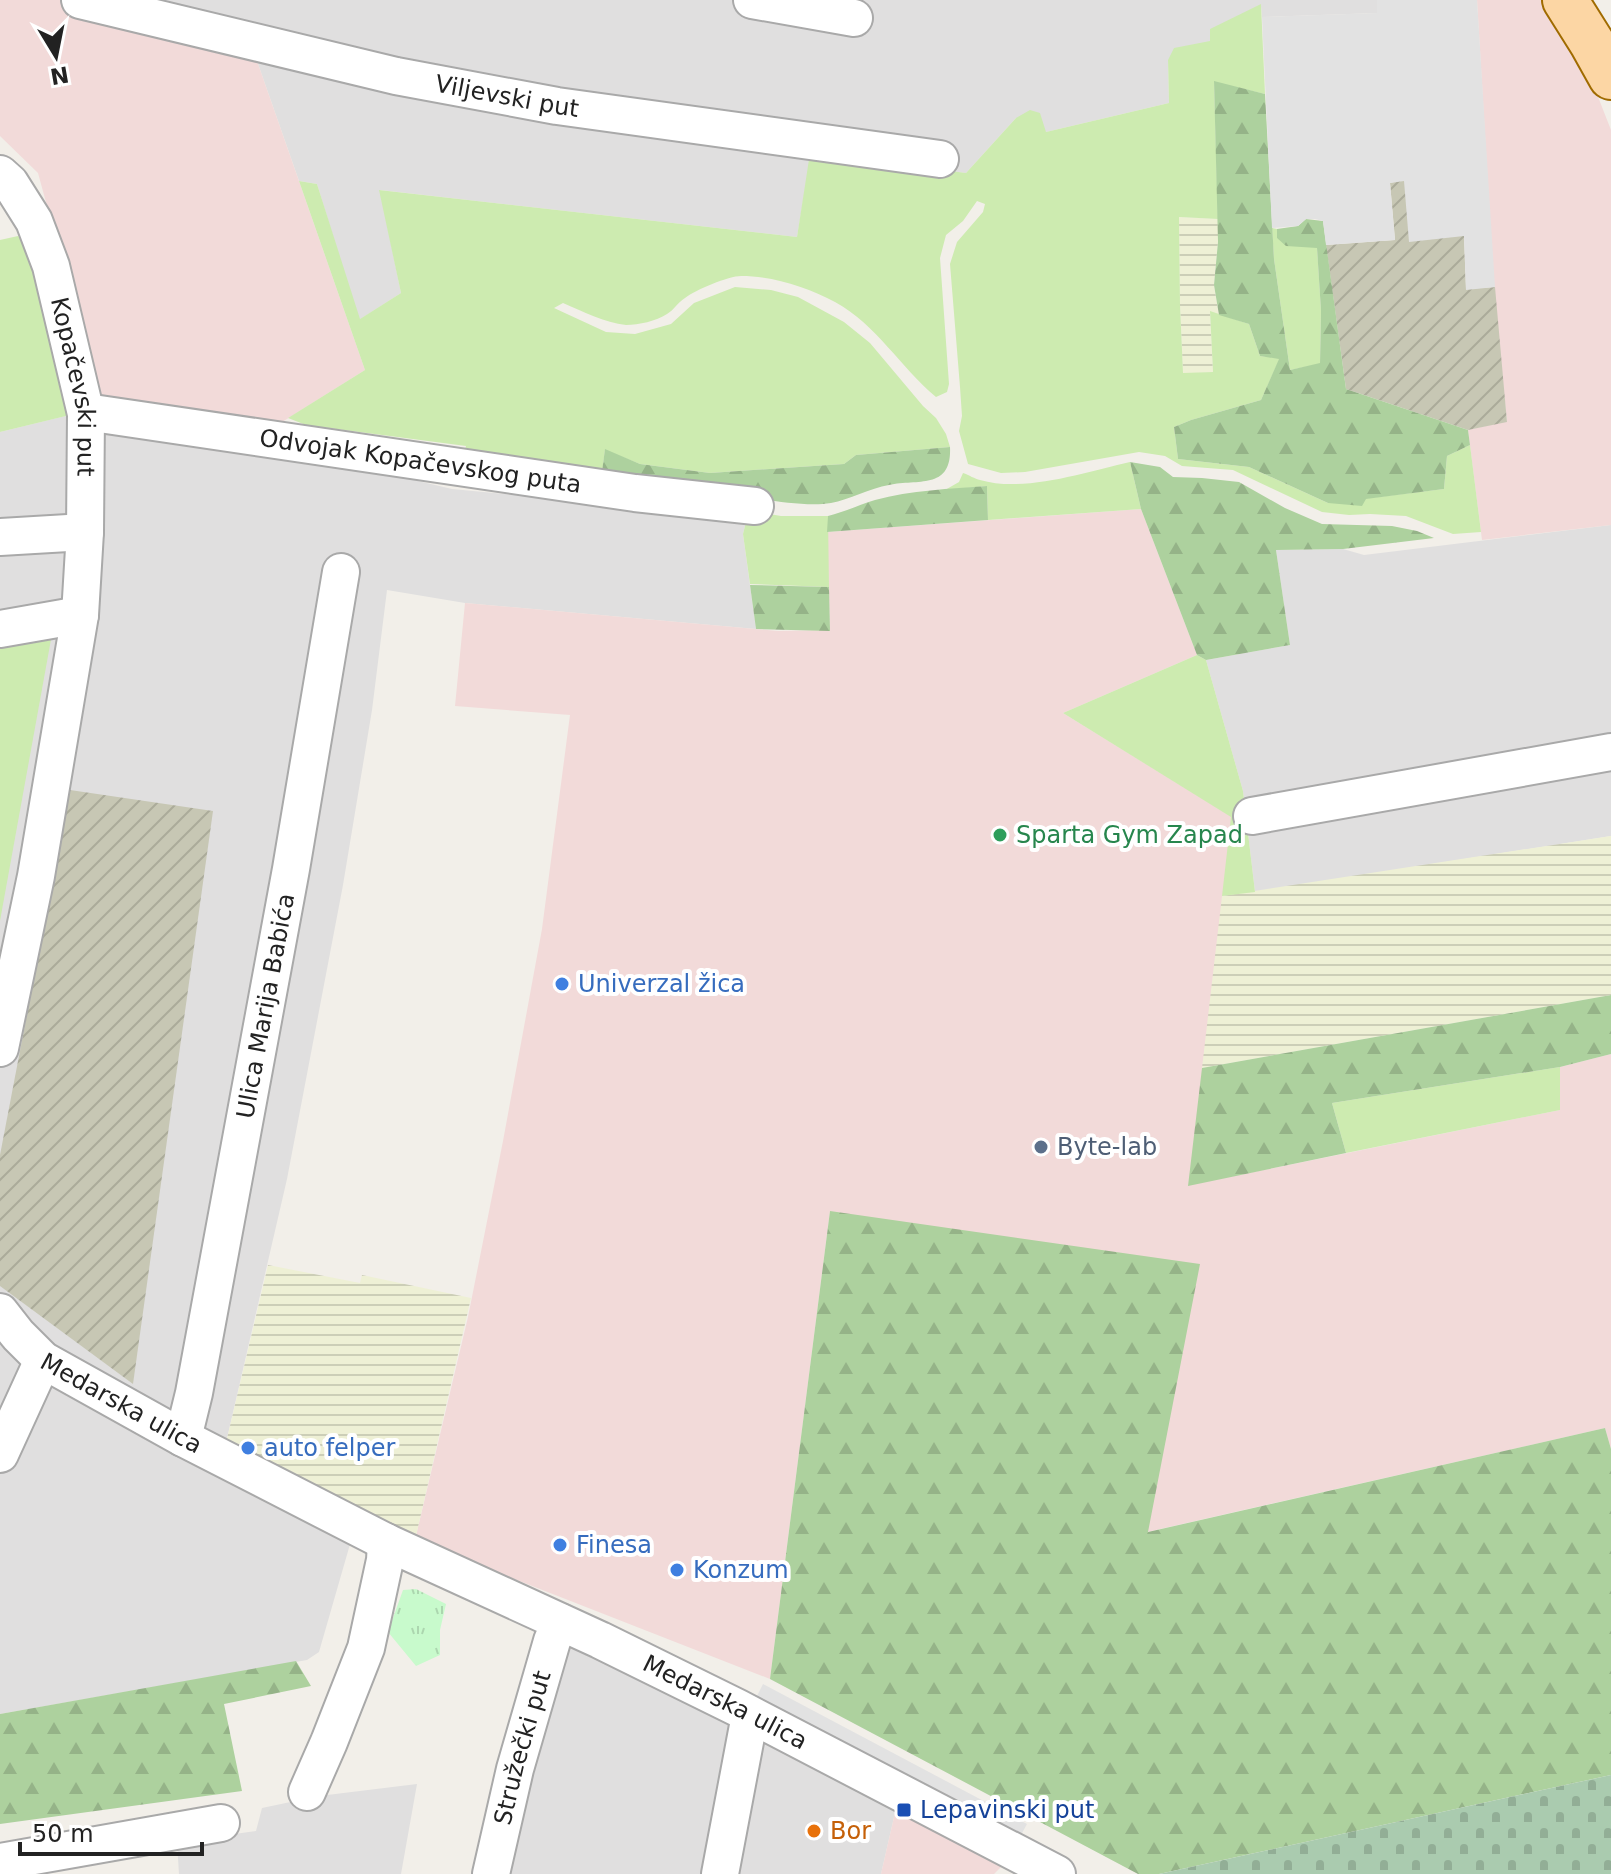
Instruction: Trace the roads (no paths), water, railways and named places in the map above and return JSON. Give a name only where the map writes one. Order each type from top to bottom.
[{"type":"main road","points":[[1565,0],[1606,56]]},
{"type":"street","name":"Viljevski put","points":[[80,0],[396,76],[557,106],[940,159]]},
{"type":"street","points":[[752,0],[854,18]]},
{"type":"street","name":"Kopačevski put","points":[[0,174],[10,183],[34,221],[51,266],[86,412],[85,532],[80,615],[36,876],[1,1040]]},
{"type":"street","name":"Odvojak Kopačevskog puta","points":[[86,412],[635,493],[755,506]]},
{"type":"street","points":[[0,537],[85,532]]},
{"type":"street","name":"Ulica Marija Babića","points":[[183,1438],[194,1393],[291,869],[341,572]]},
{"type":"street","points":[[0,629],[80,615]]},
{"type":"street","points":[[1252,816],[1611,752]]},
{"type":"street","name":"Medarska ulica","points":[[0,1312],[43,1360],[183,1438],[386,1542],[560,1622],[750,1715],[1057,1874]]},
{"type":"street","points":[[0,1454],[43,1360]]},
{"type":"street","points":[[307,1792],[366,1648],[386,1542]]},
{"type":"street","name":"Stružečki put","points":[[491,1874],[515,1769],[560,1622]]},
{"type":"street","points":[[720,1874],[750,1715]]},
{"type":"street","points":[[0,1862],[221,1823]]},
{"type":"place","name":"Sparta Gym Zapad","points":[[1000,835]]},
{"type":"place","name":"Univerzal žica","points":[[562,984]]},
{"type":"place","name":"Byte-lab","points":[[1041,1147]]},
{"type":"place","name":"auto felper","points":[[248,1448]]},
{"type":"place","name":"Finesa","points":[[560,1545]]},
{"type":"place","name":"Konzum","points":[[677,1570]]},
{"type":"place","name":"Lepavinski put","points":[[904,1810]]},
{"type":"place","name":"Bor","points":[[814,1831]]}]
